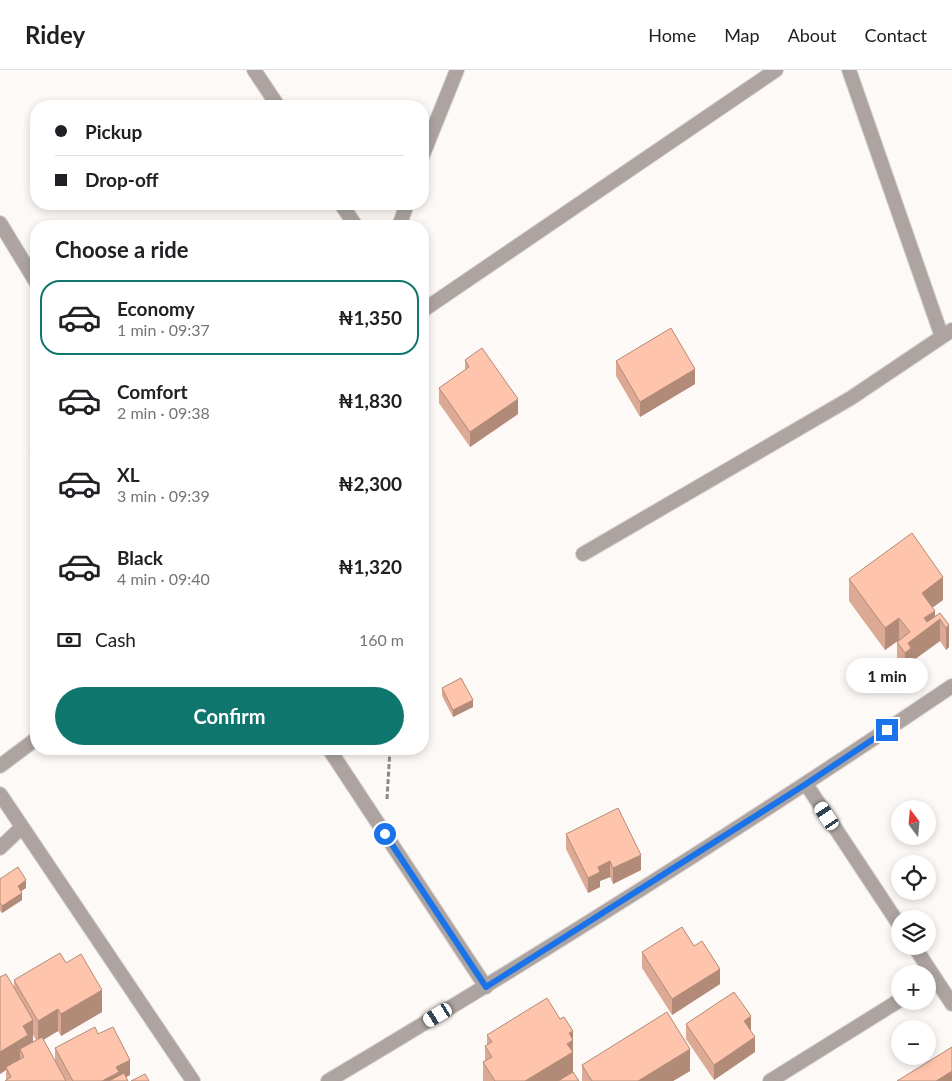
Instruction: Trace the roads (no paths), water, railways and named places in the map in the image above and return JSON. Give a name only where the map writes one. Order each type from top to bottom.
[{"type":"street","points":[[254,70],[274,100]]},
{"type":"street","points":[[429,140],[457,70]]},
{"type":"street","points":[[429,306],[776,70]]},
{"type":"street","points":[[583,554],[851,398],[947,334],[849,70]]},
{"type":"street","points":[[0,223],[30,272]]},
{"type":"street","points":[[328,1081],[486,987],[806,784],[952,686]]},
{"type":"street","points":[[0,766],[30,744]]},
{"type":"street","points":[[333,755],[486,987]]},
{"type":"street","points":[[806,784],[891,912]]},
{"type":"street","points":[[0,794],[193,1081]]},
{"type":"street","points":[[0,848],[22,827]]},
{"type":"street","points":[[936,986],[952,1004]]},
{"type":"street","points":[[770,1081],[891,1006]]}]
